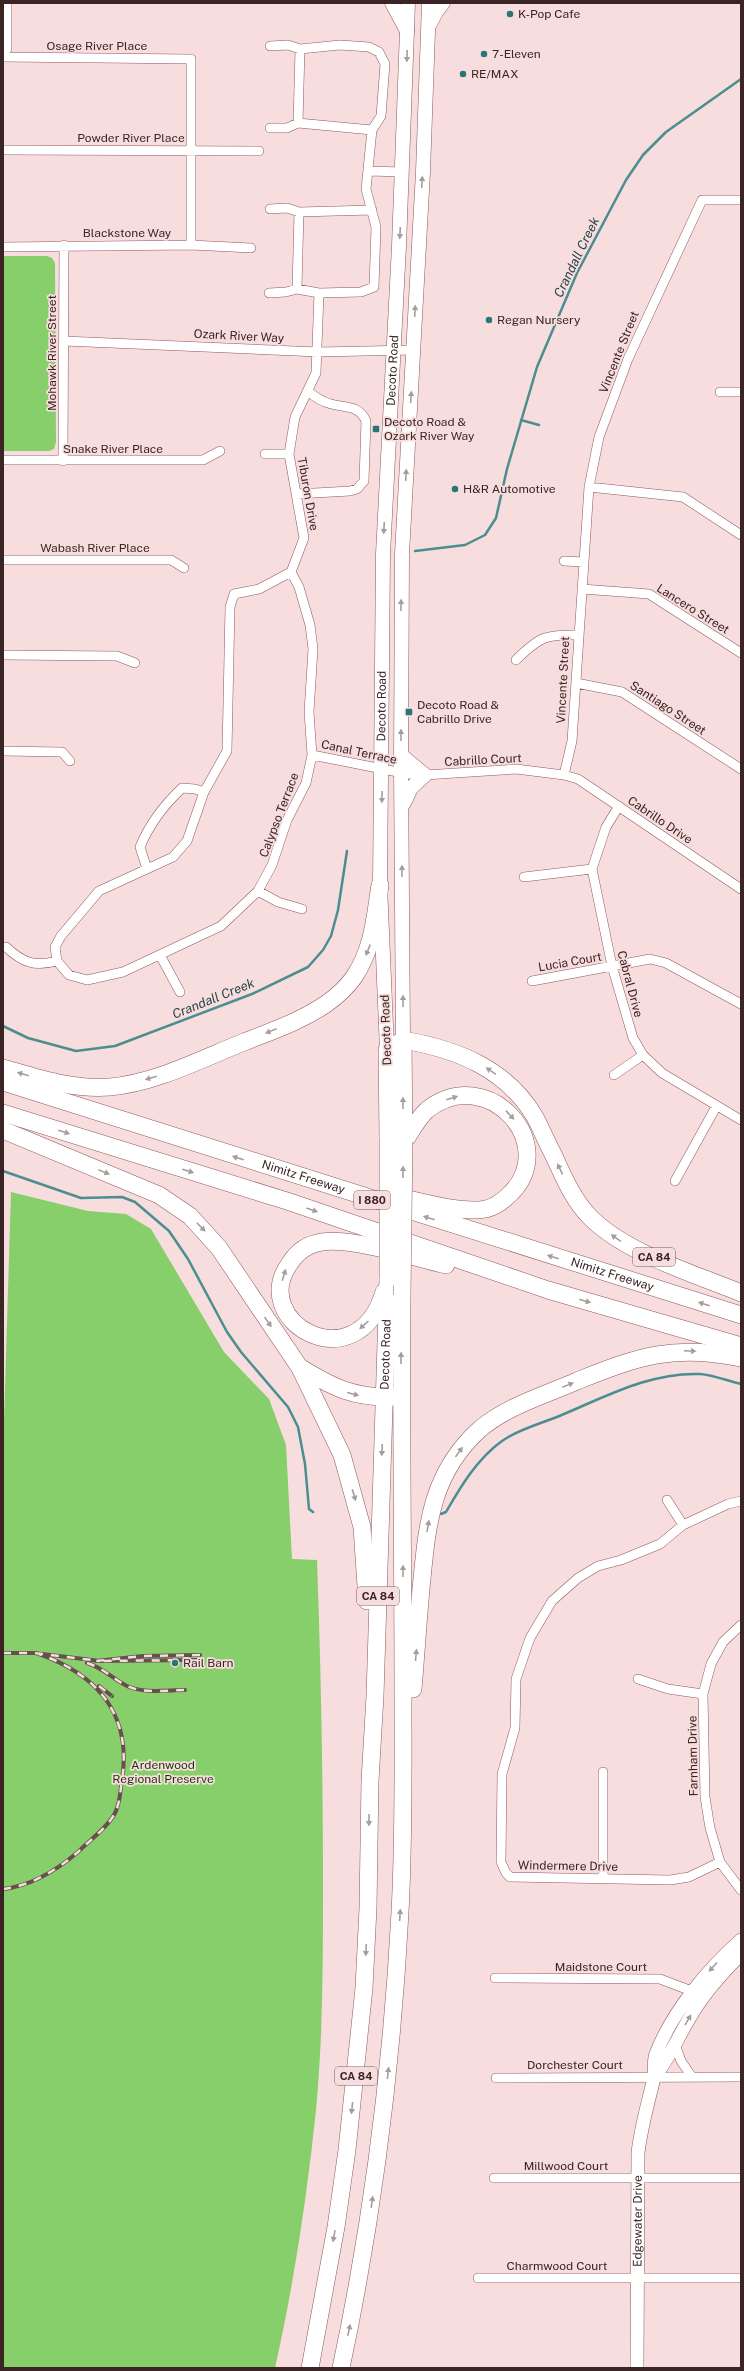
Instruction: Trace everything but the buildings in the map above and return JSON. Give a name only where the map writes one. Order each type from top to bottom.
[{"type":"highway","points":[[3,1068],[70,1085],[110,1086],[129,1084],[170,1072],[305,1017],[339,994],[354,978],[370,945],[380,885]]},
{"type":"highway","points":[[387,1050],[403,1040]]},
{"type":"highway","name":"Decoto Road","points":[[383,1404],[388,1279],[403,1040]]},
{"type":"highway","name":"CA 84","points":[[403,1040],[443,1048],[467,1056],[499,1076],[513,1088],[534,1116],[578,1203],[605,1230],[622,1242],[647,1254],[741,1293]]},
{"type":"highway","name":"Decoto Road","points":[[387,1050],[396,1140],[402,1295],[403,1806]]},
{"type":"highway","name":"Nimitz Freeway","points":[[3,1082],[295,1176],[741,1315]]},
{"type":"highway","points":[[295,1176],[470,1210],[487,1208],[502,1201],[513,1191],[521,1178],[526,1163],[526,1148],[522,1132],[514,1118],[502,1106],[488,1099],[472,1095],[456,1096],[440,1102],[426,1111],[396,1140]]},
{"type":"highway","name":"I 880","points":[[3,1105],[13,1109],[27,1121]]},
{"type":"highway","name":"I 880","points":[[3,1113],[287,1201],[548,1290],[741,1346]]},
{"type":"highway","points":[[3,1130],[159,1195],[190,1216],[219,1248],[300,1368],[323,1412],[342,1455],[362,1527],[367,1583],[366,1741],[370,1781]]},
{"type":"highway","points":[[388,1279],[382,1297],[367,1323],[355,1333],[339,1338],[322,1339],[308,1334],[295,1325],[287,1313],[282,1298],[281,1283],[286,1269],[295,1256],[306,1247],[327,1242],[354,1243],[548,1290]]},
{"type":"highway","points":[[403,1806],[427,1527],[439,1486],[449,1465],[464,1446],[481,1429],[525,1403],[623,1362],[651,1354],[681,1351],[711,1352],[741,1358]]},
{"type":"highway","points":[[300,1368],[343,1391],[383,1404],[402,1403]]},
{"type":"highway","name":"CA 84","points":[[310,2368],[336,2227],[356,2070],[368,1908],[370,1781],[375,1696],[383,1404]]},
{"type":"highway","name":"CA 84","points":[[341,2368],[367,2234],[388,2076],[400,1909],[403,1806]]},
{"type":"main road","points":[[392,3],[407,32]]},
{"type":"main road","name":"Decoto Road","points":[[387,1050],[380,885],[383,554],[394,350],[408,3]]},
{"type":"main road","name":"Decoto Road","points":[[403,1040],[402,554],[429,3]]},
{"type":"main road","points":[[428,28],[436,12],[444,3]]},
{"type":"main road","points":[[402,756],[425,775],[411,788],[402,807]]},
{"type":"street","points":[[3,54],[7,49],[7,3]]},
{"type":"street","points":[[269,293],[286,292],[297,289],[319,294],[361,292],[374,287],[376,227],[366,189],[372,130],[381,116],[385,64],[379,52],[369,47],[340,45],[300,49],[288,45],[270,46]]},
{"type":"street","points":[[298,123],[300,49]]},
{"type":"street","name":"Osage River Place","points":[[3,57],[191,59],[193,150]]},
{"type":"street","points":[[270,128],[287,128],[298,123],[372,130]]},
{"type":"street","name":"Powder River Place","points":[[3,150],[259,151]]},
{"type":"street","points":[[191,245],[193,150]]},
{"type":"street","points":[[369,171],[402,172]]},
{"type":"street","name":"Vincente Street","points":[[564,775],[572,740],[589,487],[599,437],[628,359],[702,200],[741,200]]},
{"type":"street","points":[[270,209],[287,208],[300,212],[372,210]]},
{"type":"street","points":[[297,289],[300,212]]},
{"type":"street","name":"Blackstone Way","points":[[3,247],[64,245],[191,245],[252,248]]},
{"type":"street","name":"Mohawk River Street","points":[[63,461],[64,245]]},
{"type":"street","name":"Tiburon Drive","points":[[290,572],[304,538],[289,454],[295,417],[309,392],[316,374],[319,294]]},
{"type":"street","name":"Ozark River Way","points":[[64,340],[318,352],[413,350]]},
{"type":"street","points":[[297,494],[350,491],[357,489],[364,481],[366,421],[362,413],[356,408],[330,404],[317,399],[309,392]]},
{"type":"street","points":[[720,392],[741,392]]},
{"type":"street","name":"Snake River Place","points":[[3,460],[203,460],[220,451]]},
{"type":"street","points":[[265,454],[289,454]]},
{"type":"street","points":[[589,487],[683,496],[741,536]]},
{"type":"street","name":"Wabash River Place","points":[[3,560],[171,560],[184,568]]},
{"type":"street","points":[[564,561],[584,562]]},
{"type":"street","points":[[6,947],[18,959],[42,965],[57,961],[55,948],[60,936],[99,891],[173,857],[187,842],[204,792],[227,752],[230,607],[234,594],[259,589],[290,572]]},
{"type":"street","name":"Calypso Terrace","points":[[57,961],[69,975],[87,980],[122,972],[221,926],[258,891],[272,865],[287,820],[306,783],[312,755],[309,712],[313,649],[310,625],[299,587],[290,572]]},
{"type":"street","name":"Lancero Street","points":[[582,589],[649,594],[741,654]]},
{"type":"street","points":[[516,660],[534,642],[555,635],[578,635]]},
{"type":"street","points":[[3,655],[117,656],[135,663]]},
{"type":"street","name":"Santiago Street","points":[[576,683],[622,692],[741,769]]},
{"type":"street","points":[[3,751],[62,752],[70,761]]},
{"type":"street","name":"Canal Terrace","points":[[312,755],[402,774]]},
{"type":"street","name":"Cabrillo Court","points":[[402,774],[425,775],[516,769],[564,775]]},
{"type":"street","name":"Cabrillo Drive","points":[[564,775],[591,786],[741,889]]},
{"type":"street","points":[[147,869],[140,847],[146,831],[182,788],[195,789],[204,792]]},
{"type":"street","points":[[524,877],[592,869],[606,827],[619,806]]},
{"type":"street","name":"Cabral Drive","points":[[592,869],[612,966],[627,1021],[633,1038],[643,1055],[662,1073],[716,1107],[741,1120]]},
{"type":"street","points":[[258,891],[278,902],[302,909]]},
{"type":"street","points":[[160,955],[180,992]]},
{"type":"street","name":"Lucia Court","points":[[532,981],[650,959],[666,963],[741,1004]]},
{"type":"street","points":[[614,1075],[643,1055]]},
{"type":"street","points":[[675,1181],[716,1107]]},
{"type":"street","points":[[667,1500],[683,1525]]},
{"type":"street","name":"Windermere Drive","points":[[720,1862],[689,1877],[670,1880],[510,1877],[503,1867],[502,1774],[515,1728],[516,1679],[530,1638],[552,1600],[578,1578],[598,1566],[620,1560],[660,1544],[683,1525],[728,1504],[741,1501]]},
{"type":"street","name":"Farnham Drive","points":[[741,1625],[723,1642],[711,1664],[703,1694],[705,1797],[714,1844],[720,1862],[741,1890]]},
{"type":"street","points":[[638,1679],[668,1689],[703,1694]]},
{"type":"street","points":[[603,1772],[603,1878]]},
{"type":"street","name":"Edgewater Drive","points":[[654,2077],[667,2061],[699,1994],[704,1976],[741,1940]]},
{"type":"street","name":"Edgewater Drive","points":[[637,2368],[637,2178],[641,2127],[654,2077],[655,2055],[682,2007],[699,1994],[741,1954]]},
{"type":"street","name":"Maidstone Court","points":[[495,1978],[660,1979],[699,1994]]},
{"type":"street","points":[[675,2044],[681,2061],[692,2077]]},
{"type":"street","name":"Dorchester Court","points":[[496,2078],[741,2077]]},
{"type":"street","name":"Millwood Court","points":[[494,2178],[741,2178]]},
{"type":"street","name":"Charmwood Court","points":[[478,2278],[741,2278]]},
{"type":"green space","points":[[3,256],[47,256],[52,258],[55,263],[56,442],[54,449],[49,451],[3,451]]},
{"type":"green space","name":"Ardenwood Regional Preserve","points":[[11,1192],[88,1211],[126,1214],[151,1229],[224,1352],[269,1399],[286,1445],[292,1559],[317,1560],[322,1723],[323,1845],[323,1970],[320,2054],[316,2110],[304,2207],[294,2272],[275,2368],[3,2368],[3,1454]]},
{"type":"waterway","name":"Crandall Creek","points":[[415,551],[465,545],[485,535],[496,518],[507,469],[537,367],[577,273],[626,180],[643,155],[666,132],[741,79]]},
{"type":"waterway","points":[[521,420],[539,425]]},
{"type":"waterway","name":"Crandall Creek","points":[[3,1026],[28,1038],[76,1051],[115,1046],[252,994],[308,967],[323,950],[331,936],[338,910],[347,851]]},
{"type":"waterway","points":[[3,1171],[81,1198],[122,1197],[135,1202],[169,1231],[188,1259],[227,1332],[241,1352],[288,1407],[298,1427],[305,1464],[309,1509],[313,1512]]},
{"type":"waterway","points":[[441,1514],[446,1512],[464,1483],[485,1456],[509,1436],[524,1429],[630,1386],[664,1377],[682,1374],[700,1374],[741,1384]]},
{"type":"railway","points":[[3,1653],[34,1653],[100,1661]]},
{"type":"railway","points":[[3,1889],[33,1881],[70,1859],[96,1836],[115,1814],[120,1794],[124,1757],[122,1736],[116,1717],[106,1700],[94,1686],[78,1673],[39,1654]]},
{"type":"railway","points":[[200,1655],[143,1656],[96,1661],[200,1660]]},
{"type":"railway","points":[[87,1663],[98,1667],[127,1686],[141,1690],[185,1690]]},
{"type":"railway","points":[[99,1686],[112,1696]]},
{"type":"place","name":"K-Pop Cafe","points":[[510,14]]},
{"type":"place","name":"7-Eleven","points":[[484,54]]},
{"type":"place","name":"RE/MAX","points":[[463,74]]},
{"type":"place","name":"Regan Nursery","points":[[489,320]]},
{"type":"place","name":"Decoto Road & Ozark River Way","points":[[376,429]]},
{"type":"place","name":"H&R Automotive","points":[[455,489]]},
{"type":"place","name":"Decoto Road & Cabrillo Drive","points":[[409,712]]},
{"type":"place","name":"Rail Barn","points":[[175,1663]]}]
